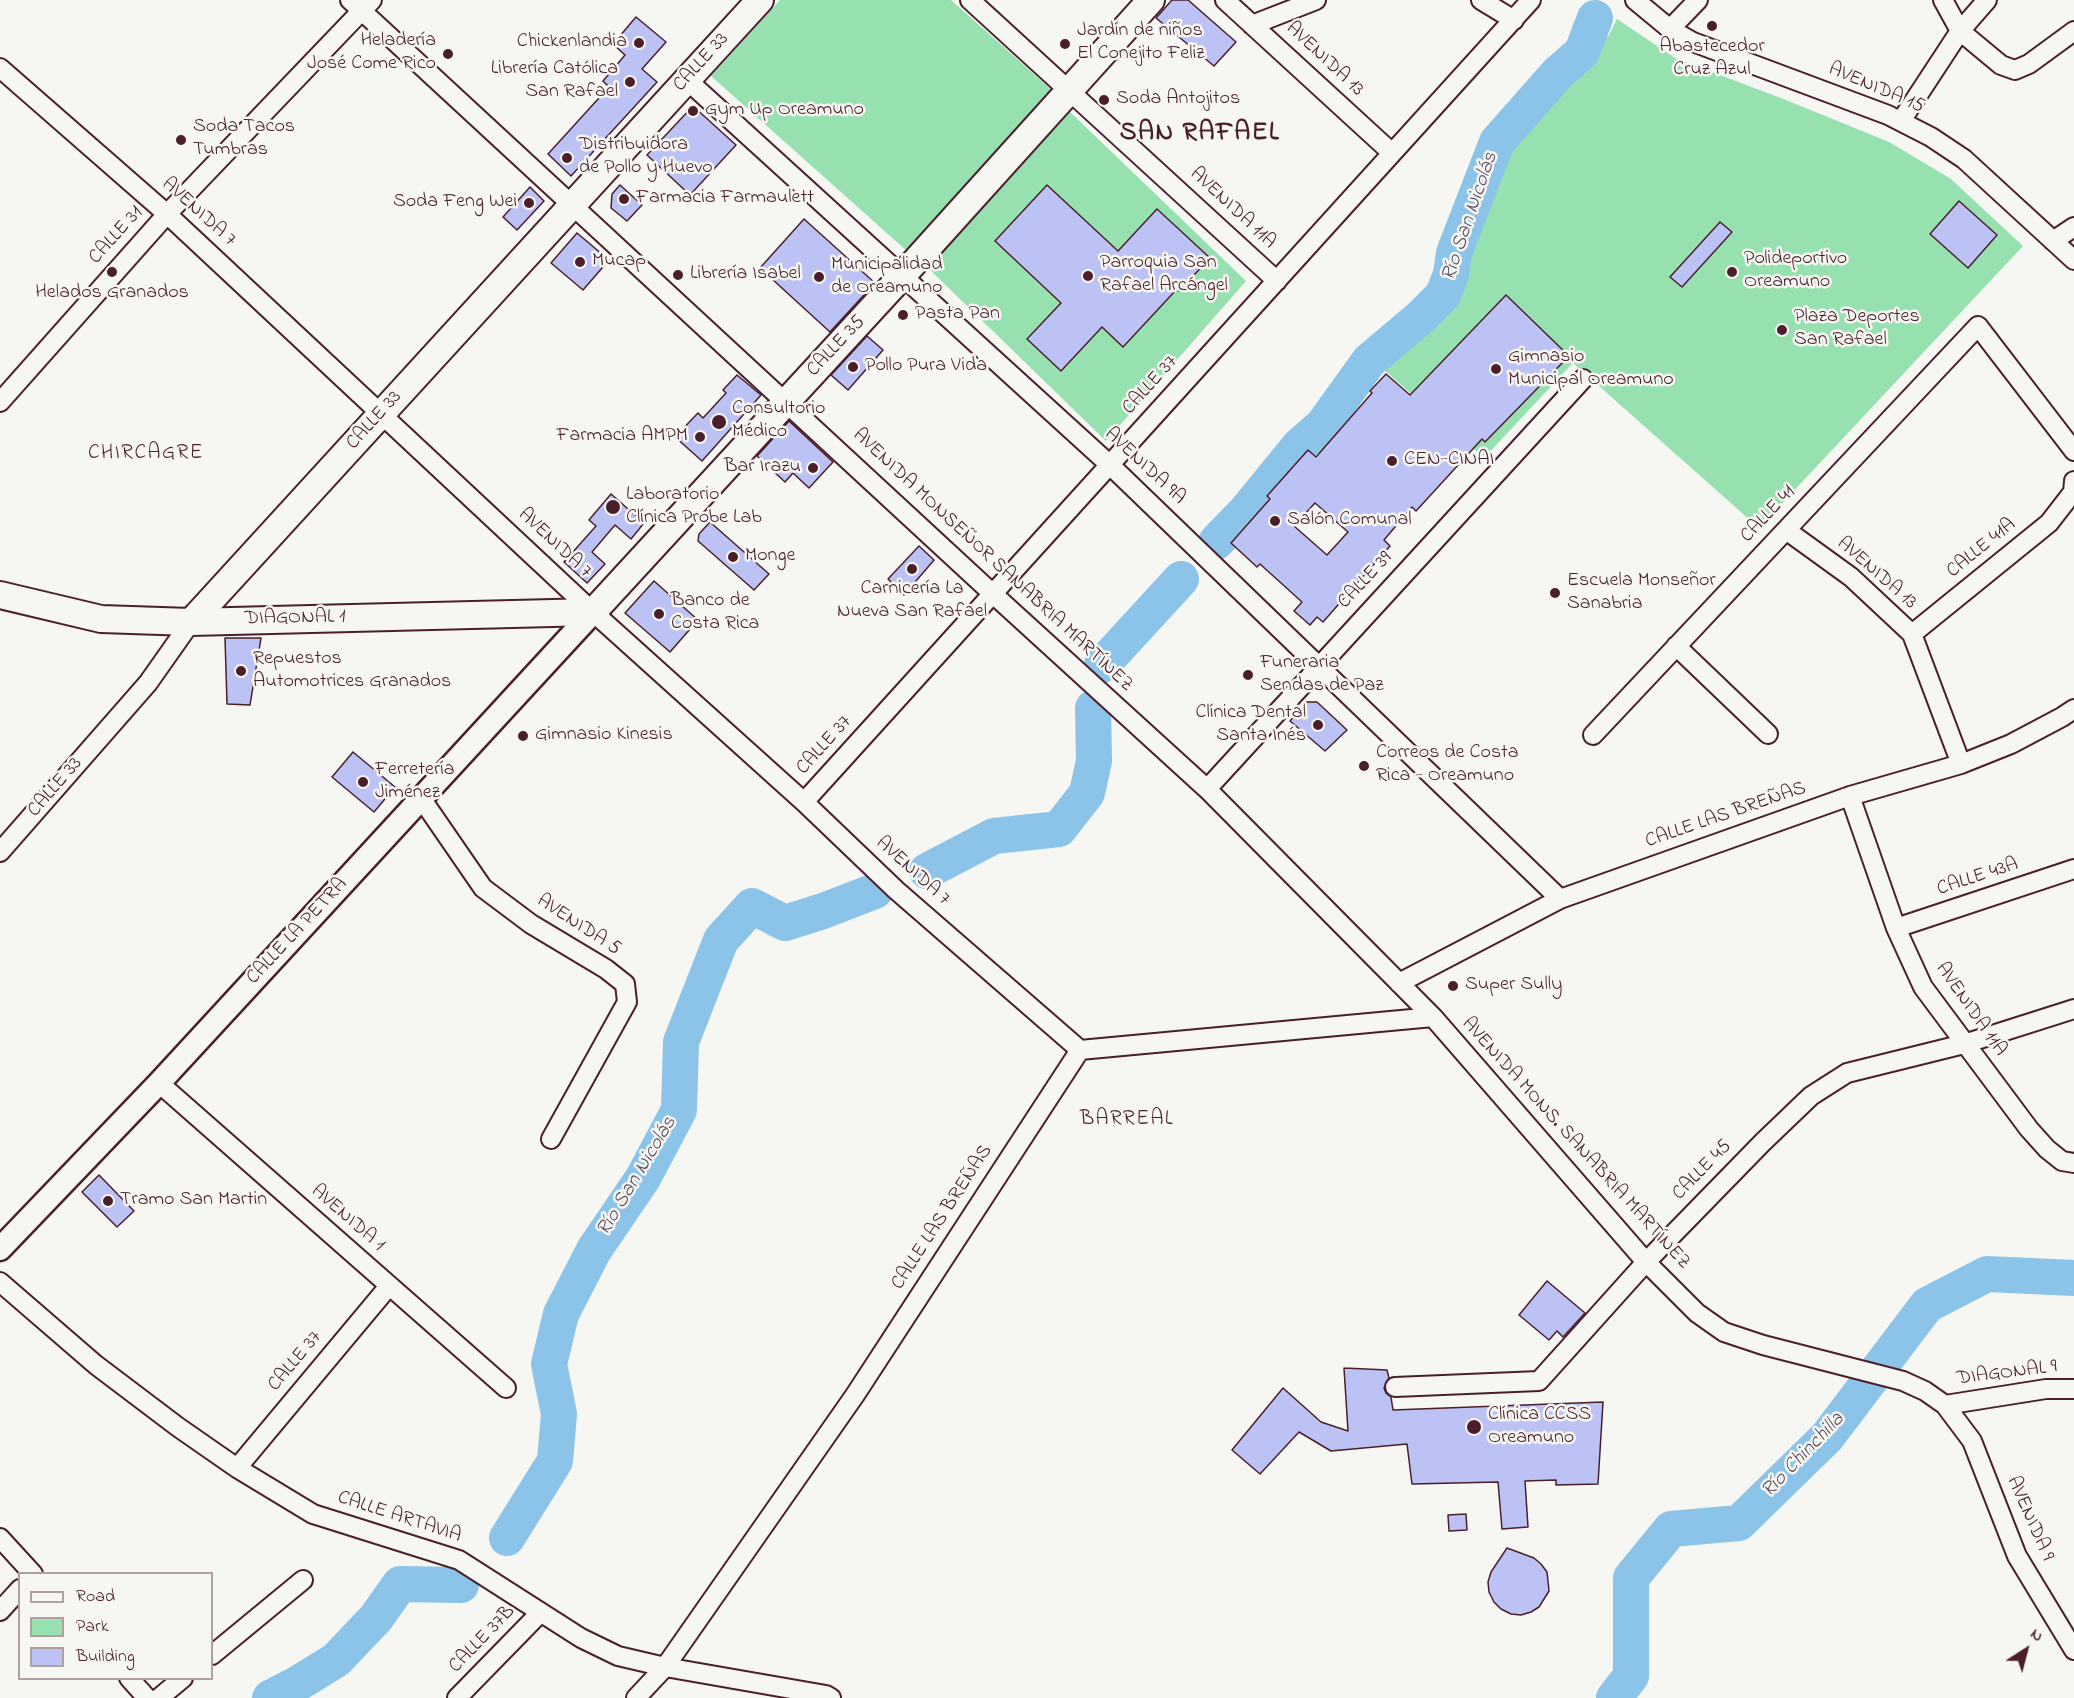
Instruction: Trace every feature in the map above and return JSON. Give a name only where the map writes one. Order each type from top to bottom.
[{"type":"main road","name":"CALLE 33","points":[[191,622],[760,0]]},
{"type":"main road","name":"CALLE 35","points":[[593,612],[903,275],[1151,0]]},
{"type":"main road","name":"DIAGONAL 1","points":[[0,594],[101,619],[191,622],[593,612]]},
{"type":"street","name":"AVENIDA 11A","points":[[970,0],[1277,281]]},
{"type":"street","name":"AVENIDA 13","points":[[1225,0],[1392,153]]},
{"type":"street","points":[[1252,25],[1316,0]]},
{"type":"street","points":[[1481,0],[1514,20]]},
{"type":"street","name":"CALLE 37","points":[[804,802],[1531,0]]},
{"type":"street","name":"AVENIDA 15","points":[[1635,0],[1670,29],[1693,42],[1901,121],[1964,159],[2074,260]]},
{"type":"street","points":[[1670,29],[1698,0]]},
{"type":"street","points":[[1943,0],[1960,31],[2001,65],[2015,70],[2029,64],[2074,31]]},
{"type":"street","points":[[1901,121],[1960,31],[1987,0]]},
{"type":"street","name":"AVENIDA MONSEÑOR SANABRIA MARTÍNEZ","points":[[361,4],[572,205],[1207,789]]},
{"type":"street","name":"CALLE 31","points":[[0,402],[167,214],[361,4]]},
{"type":"street","name":"AVENIDA 7","points":[[0,68],[167,214],[593,612],[804,802],[896,890],[1080,1050]]},
{"type":"street","name":"AVENIDA 9A","points":[[687,80],[1110,465],[1560,899]]},
{"type":"street","points":[[2053,242],[2074,227]]},
{"type":"street","name":"CALLE 41","points":[[1593,735],[1978,326],[2074,450]]},
{"type":"street","name":"CALLE 39","points":[[1207,789],[1583,379]]},
{"type":"street","points":[[2073,492],[2074,481]]},
{"type":"street","name":"CALLE 41A","points":[[1912,634],[2049,523],[2073,492]]},
{"type":"street","name":"AVENIDA 13","points":[[1786,530],[1851,577],[1912,634],[1961,764]]},
{"type":"street","name":"CALLE LA PETRA","points":[[0,1249],[159,1083],[593,612]]},
{"type":"street","name":"CALLE 33","points":[[0,852],[148,683],[191,622]]},
{"type":"street","points":[[1676,646],[1768,734]]},
{"type":"street","name":"CALLE LAS BREÑAS","points":[[1399,983],[1560,899],[1850,796],[1961,764],[2011,744],[2074,709]]},
{"type":"street","name":"AVENIDA MONS. SANABRIA MARTÍNEZ","points":[[1207,789],[1433,1017],[1646,1262],[1697,1313],[1724,1332],[1762,1345],[1903,1381],[1925,1391],[1945,1405]]},
{"type":"street","name":"AVENIDA 11A","points":[[1850,796],[1896,928],[1923,987],[2029,1129],[2047,1149],[2068,1162]]},
{"type":"street","name":"AVENIDA 5","points":[[421,798],[483,888],[531,924],[606,969],[624,984],[627,1002],[551,1139]]},
{"type":"street","name":"CALLE 43A","points":[[1896,928],[2074,869]]},
{"type":"street","name":"CALLE 45","points":[[1395,1387],[1539,1381],[1646,1262],[1811,1096],[1847,1073],[1964,1044],[2074,1009]]},
{"type":"street","points":[[1080,1050],[1433,1017]]},
{"type":"street","name":"CALLE LAS BREÑAS","points":[[636,1698],[665,1667],[855,1395],[1080,1050]]},
{"type":"street","name":"AVENIDA 1","points":[[159,1083],[506,1388]]},
{"type":"street","name":"CALLE ARTAVIA","points":[[0,1282],[96,1365],[178,1428],[237,1468],[313,1514],[459,1560],[540,1613],[618,1656],[665,1667],[826,1695],[831,1698]]},
{"type":"street","name":"CALLE 37","points":[[237,1468],[389,1286]]},
{"type":"street","name":"DIAGONAL 9","points":[[1945,1405],[2046,1389],[2074,1389]]},
{"type":"street","name":"AVENIDA 9","points":[[1945,1405],[1972,1441],[2017,1556],[2074,1650]]},
{"type":"street","points":[[0,1538],[31,1572]]},
{"type":"street","points":[[213,1654],[303,1580]]},
{"type":"street","points":[[0,1611],[18,1591]]},
{"type":"street","name":"CALLE 37B","points":[[457,1698],[540,1613]]},
{"type":"street","points":[[131,1680],[147,1698]]},
{"type":"street","points":[[159,1698],[181,1680]]},
{"type":"green space","points":[[780,0],[951,0],[1053,91],[908,252],[711,76]]},
{"type":"green space","name":"Polideportivo Oreamuno","points":[[1617,19],[1675,58],[1889,142],[1951,179],[2023,246],[1759,528],[1573,363],[1484,458],[1384,370],[1462,289],[1473,219],[1506,151],[1571,82],[1609,35]]},
{"type":"green space","points":[[1069,111],[1246,281],[1106,441],[926,266]],"holes":[[[1047,185],[1148,278],[1125,243],[1157,209],[1210,258],[1180,291],[1160,273],[1166,301],[1123,347],[1102,327],[1061,371],[1027,339],[1061,303],[995,242]]]},
{"type":"building","points":[[1172,0],[1188,0],[1236,42],[1214,66],[1156,18]]},
{"type":"building","points":[[636,17],[666,42],[642,69],[657,82],[571,176],[548,154],[609,87],[603,81],[625,55],[613,44]]},
{"type":"building","points":[[693,106],[736,145],[690,195],[647,155]]},
{"type":"building","name":"Farmacia Farmaulett","points":[[620,185],[642,205],[627,221],[611,208],[612,194]]},
{"type":"building","name":"Parroquia San Rafael Arcángel","points":[[1047,185],[1118,251],[1157,209],[1210,258],[1179,291],[1177,289],[1123,347],[1102,327],[1061,371],[1027,339],[1061,303],[995,241]]},
{"type":"building","points":[[530,187],[544,201],[517,230],[503,217]]},
{"type":"building","points":[[1959,201],[1997,235],[1968,268],[1930,234]]},
{"type":"building","name":"Municipalidad de Oreamuno","points":[[804,219],[875,283],[830,332],[760,268]]},
{"type":"building","points":[[1720,222],[1732,232],[1682,287],[1670,277]]},
{"type":"building","name":"Mucap","points":[[577,233],[609,260],[583,290],[551,263]]},
{"type":"building","points":[[1506,295],[1569,356],[1485,442],[1482,439],[1416,511],[1412,507],[1384,540],[1390,546],[1323,622],[1317,617],[1310,625],[1294,611],[1302,602],[1260,564],[1257,567],[1231,543],[1270,499],[1267,496],[1308,450],[1316,457],[1386,374],[1410,395]],"holes":[[[1315,503],[1348,532],[1327,555],[1294,526]]]},
{"type":"building","points":[[867,336],[883,350],[848,390],[831,375]]},
{"type":"building","points":[[737,375],[761,395],[702,461],[675,437],[698,413],[703,418],[726,393],[723,390]]},
{"type":"building","points":[[789,421],[833,462],[809,488],[793,473],[785,482],[757,456]]},
{"type":"building","points":[[611,494],[644,523],[631,539],[615,525],[592,552],[605,564],[587,583],[564,562],[596,526],[589,520]]},
{"type":"building","name":"Monge","points":[[710,522],[769,574],[754,590],[698,541],[699,534]]},
{"type":"building","name":"Carnicería La Nueva San Rafael","points":[[919,546],[934,560],[904,595],[888,579]]},
{"type":"building","name":"Banco de Costa Rica","points":[[654,581],[698,620],[670,652],[625,613]]},
{"type":"building","name":"Repuestos Automotrices Granados","points":[[225,638],[261,638],[250,705],[227,704]]},
{"type":"building","name":"Clínica Dental Santa Inés","points":[[1307,702],[1317,702],[1347,730],[1325,751],[1290,721]]},
{"type":"building","name":"Ferretería Jiménez","points":[[353,752],[395,787],[374,812],[332,777]]},
{"type":"building","name":"Tramo San Martin","points":[[99,1175],[134,1211],[117,1227],[82,1192]]},
{"type":"building","points":[[1547,1281],[1585,1313],[1563,1337],[1557,1331],[1549,1340],[1519,1315]]},
{"type":"building","name":"Clínica CCSS Oreamuno","points":[[1344,1368],[1387,1370],[1389,1378],[1384,1388],[1391,1397],[1393,1410],[1603,1402],[1598,1484],[1556,1485],[1556,1480],[1525,1481],[1528,1527],[1502,1529],[1498,1482],[1412,1484],[1407,1444],[1331,1451],[1299,1432],[1260,1474],[1232,1450],[1283,1388],[1321,1422],[1348,1431]]},
{"type":"building","points":[[1466,1514],[1467,1530],[1449,1531],[1448,1515]]},
{"type":"building","points":[[1507,1548],[1534,1558],[1547,1572],[1549,1591],[1539,1607],[1521,1615],[1511,1614],[1501,1609],[1489,1592],[1488,1582],[1491,1572]]},
{"type":"waterway","name":"Río San Nicolás","points":[[1216,542],[1246,511],[1299,446],[1323,425],[1369,361],[1443,295],[1451,274],[1454,253],[1497,142],[1558,73],[1582,52],[1595,18]]},
{"type":"waterway","name":"Río San Nicolás","points":[[1102,665],[1181,579]]},
{"type":"waterway","name":"Río San Nicolás","points":[[927,871],[994,836],[1059,829],[1087,793],[1094,761],[1093,708]]},
{"type":"waterway","name":"Río San Nicolás","points":[[507,1538],[555,1461],[559,1414],[549,1364],[561,1314],[594,1250],[643,1178],[679,1110],[681,1042],[721,940],[752,906],[785,923],[875,891]]},
{"type":"waterway","name":"Río Chinchilla","points":[[1614,1698],[1631,1676],[1631,1578],[1671,1529],[1739,1523],[1827,1437],[1927,1305],[1987,1274],[2074,1278]]},
{"type":"waterway","name":"Río San Nicolás","points":[[270,1698],[336,1660],[376,1618],[400,1584],[461,1585]]},
{"type":"place","name":"Abastecedor Cruz Azul","points":[[1712,26]]},
{"type":"place","name":"Chickenlandia","points":[[639,43]]},
{"type":"place","name":"Jardín de niños El Conejito Feliz","points":[[1065,44]]},
{"type":"place","name":"Heladería José Come Rico","points":[[448,54]]},
{"type":"place","name":"Librería Católica San Rafael","points":[[630,82]]},
{"type":"place","name":"Soda Antojitos","points":[[1104,100]]},
{"type":"place","name":"Gym Up Oreamuno","points":[[693,111]]},
{"type":"place","name":"Soda Tacos Tumbras","points":[[181,140]]},
{"type":"place","name":"Distribuidora de Pollo y Huevo","points":[[567,158]]},
{"type":"place","name":"Farmacia Farmaulett","points":[[624,199]]},
{"type":"place","name":"Soda Feng Wei","points":[[529,203]]},
{"type":"place","name":"Mucap","points":[[580,262]]},
{"type":"place","name":"Helados Granados","points":[[112,272]]},
{"type":"place","name":"Polideportivo Oreamuno","points":[[1732,272]]},
{"type":"place","name":"Librería Isabel","points":[[678,275]]},
{"type":"place","name":"Parroquia San Rafael Arcángel","points":[[1088,276]]},
{"type":"place","name":"Municipalidad de Oreamuno","points":[[819,277]]},
{"type":"place","name":"Pasta Pan","points":[[903,315]]},
{"type":"place","name":"Plaza Deportes San Rafael","points":[[1782,330]]},
{"type":"place","name":"Pollo Pura Vida","points":[[853,367]]},
{"type":"place","name":"Gimnasio Municipal Oreamuno","points":[[1496,369]]},
{"type":"place","name":"Consultorio Médico","points":[[719,422]]},
{"type":"place","name":"Farmacia AMPM","points":[[700,437]]},
{"type":"place","name":"CEN-CINAI","points":[[1392,461]]},
{"type":"place","name":"Bar Irazu","points":[[813,468]]},
{"type":"place","name":"Laboratorio Clínica Probe Lab","points":[[613,507]]},
{"type":"place","name":"Salón Comunal","points":[[1275,521]]},
{"type":"place","name":"Monge","points":[[733,557]]},
{"type":"place","name":"Carnicería La Nueva San Rafael","points":[[912,569]]},
{"type":"place","name":"Escuela Monseñor Sanabria","points":[[1555,593]]},
{"type":"place","name":"Banco de Costa Rica","points":[[659,614]]},
{"type":"place","name":"Repuestos Automotrices Granados","points":[[241,671]]},
{"type":"place","name":"Funeraria Sendas de Paz","points":[[1248,675]]},
{"type":"place","name":"Clínica Dental Santa Inés","points":[[1318,725]]},
{"type":"place","name":"Gimnasio Kinesis","points":[[523,736]]},
{"type":"place","name":"Correos de Costa Rica - Oreamuno","points":[[1364,766]]},
{"type":"place","name":"Ferretería Jiménez","points":[[363,782]]},
{"type":"place","name":"Super Sully","points":[[1453,986]]},
{"type":"place","name":"Tramo San Martin","points":[[108,1201]]},
{"type":"place","name":"Clínica CCSS Oreamuno","points":[[1474,1427]]},
{"type":"district","name":"SAN RAFAEL","points":[[1200,135]]},
{"type":"district","name":"CHIRCAGRE","points":[[146,455]]},
{"type":"district","name":"BARREAL","points":[[1127,1121]]}]
